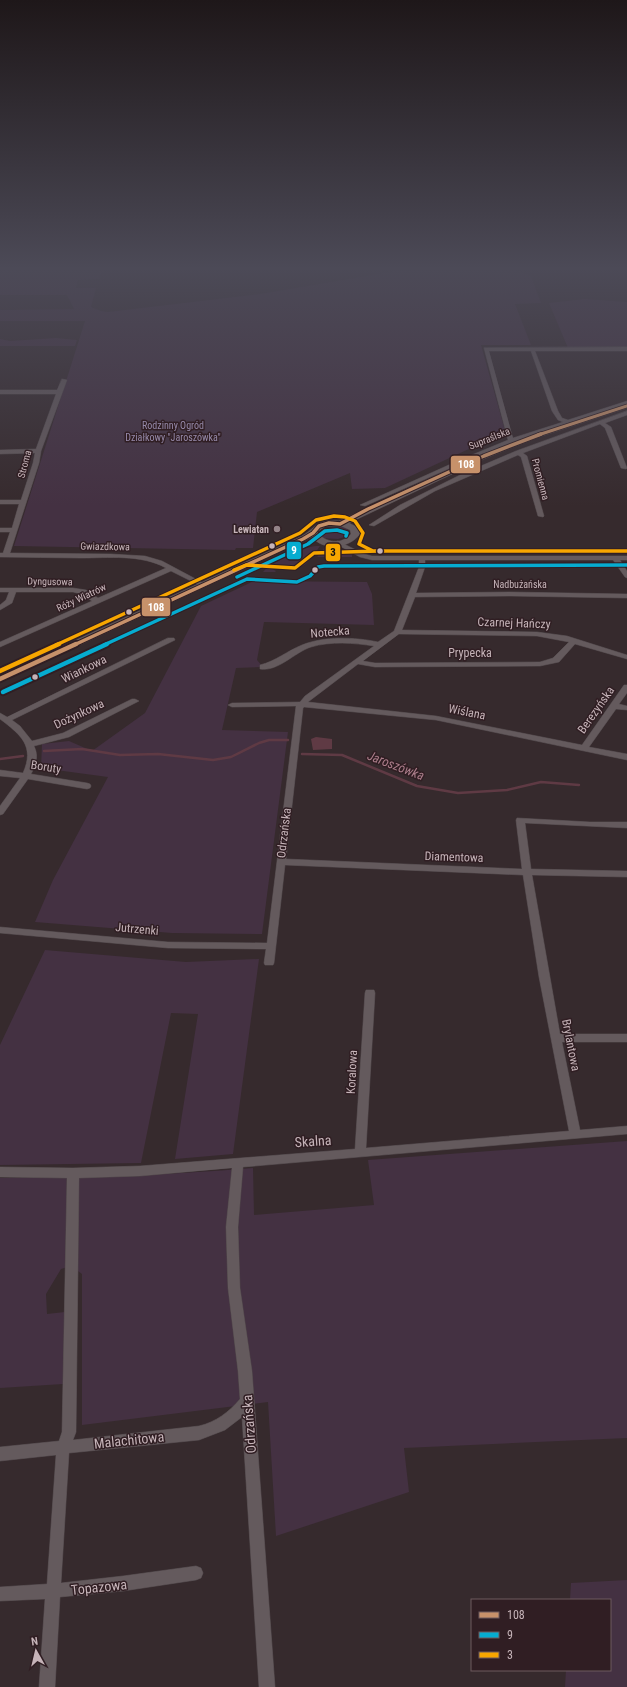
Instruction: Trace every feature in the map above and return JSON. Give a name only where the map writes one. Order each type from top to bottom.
[{"type":"main road","points":[[340,524],[368,509],[484,456],[541,434],[627,406]]},
{"type":"main road","points":[[0,686],[309,543],[322,542],[338,544],[351,540],[356,534],[354,529],[359,521],[372,513],[490,458],[534,441],[627,412]]},
{"type":"main road","points":[[0,679],[264,557],[313,533],[319,526],[329,523],[340,524],[354,529]]},
{"type":"main road","points":[[313,533],[315,538],[322,542]]},
{"type":"street","points":[[511,441],[486,349],[627,349]]},
{"type":"street","points":[[533,351],[555,411],[560,418],[567,422]]},
{"type":"street","name":"Stroma","points":[[3,555],[14,530],[36,463],[38,451],[64,380]]},
{"type":"street","points":[[0,392],[60,392]]},
{"type":"street","name":"Supraślska","points":[[363,505],[464,460],[511,441],[627,403]]},
{"type":"street","name":"Supraślska","points":[[372,525],[386,515],[440,486],[518,452],[602,423],[627,412]]},
{"type":"street","points":[[602,423],[608,427],[624,468]]},
{"type":"street","points":[[0,452],[38,451]]},
{"type":"street","name":"Promienna","points":[[518,452],[524,456],[541,516]]},
{"type":"street","points":[[0,502],[23,502]]},
{"type":"street","points":[[0,530],[14,530]]},
{"type":"street","points":[[351,540],[352,546],[361,555]]},
{"type":"street","points":[[338,544],[361,555],[372,558],[627,558]]},
{"type":"street","name":"Gwiazdkowa","points":[[3,555],[130,557],[152,560],[203,585]]},
{"type":"street","points":[[232,705],[302,704],[381,645],[397,632],[413,595],[421,570],[422,558]]},
{"type":"street","points":[[615,558],[627,576]]},
{"type":"street","name":"Róży Wiatrów","points":[[0,645],[171,568]]},
{"type":"street","name":"Dyngusowa","points":[[0,590],[73,590],[83,592],[97,601]]},
{"type":"street","points":[[0,608],[9,601],[13,590]]},
{"type":"street","name":"Nadbużańska","points":[[413,595],[510,594],[627,596]]},
{"type":"street","name":"Czarnej Hańczy","points":[[397,632],[529,633],[574,641],[627,657]]},
{"type":"street","name":"Wiankowa","points":[[3,718],[171,640]]},
{"type":"street","name":"Prypecka","points":[[358,662],[375,665],[540,664],[556,660],[574,641]]},
{"type":"street","name":"Notecka","points":[[263,668],[276,665],[304,647],[313,644],[367,642],[381,645]]},
{"type":"street","name":"Berezyńska","points":[[584,748],[627,687]]},
{"type":"street","name":"Dożynkowa","points":[[31,744],[66,735],[135,701]]},
{"type":"street","name":"Wiślana","points":[[302,704],[436,718],[627,757]]},
{"type":"street","name":"Odrzańska","points":[[269,963],[298,713],[302,704]]},
{"type":"street","points":[[615,706],[627,708]]},
{"type":"street","points":[[0,812],[26,776],[33,759],[31,744],[23,733],[3,718]]},
{"type":"street","name":"Boruty","points":[[0,773],[87,786]]},
{"type":"street","name":"Brylantowa","points":[[575,1134],[541,960],[526,872],[520,820],[627,825]]},
{"type":"street","name":"Diamentowa","points":[[281,862],[526,872],[627,874]]},
{"type":"street","name":"Jutrzenki","points":[[0,930],[168,945],[271,946]]},
{"type":"street","name":"Koralowa","points":[[360,1153],[370,993]]},
{"type":"street","points":[[556,1038],[627,1038]]},
{"type":"street","name":"Skalna","points":[[0,1172],[73,1173],[140,1170],[627,1130]]},
{"type":"street","name":"Odrzańska","points":[[238,1162],[232,1227],[234,1288],[247,1401],[267,1687]]},
{"type":"street","points":[[47,1687],[63,1447],[69,1432],[73,1173]]},
{"type":"street","name":"Malachitowa","points":[[0,1454],[207,1432],[236,1415],[247,1401]]},
{"type":"street","name":"Topazowa","points":[[0,1594],[54,1592],[150,1581],[196,1573]]},
{"type":"green space","name":"Rodzinny Ogród Działkowy \"Jaroszówka\"","points":[[76,349],[482,349],[506,434],[501,434],[385,488],[352,489],[350,473],[257,512],[253,548],[236,548],[235,550],[14,546]]},
{"type":"green space","points":[[344,526],[350,532],[347,536],[338,539],[320,538],[319,532],[328,528]]},
{"type":"green space","points":[[320,546],[306,564],[302,566],[291,569],[276,567],[272,569],[276,571],[275,572],[263,572],[288,556],[304,549]]},
{"type":"green space","points":[[325,547],[345,550],[352,554],[352,557],[317,557]]},
{"type":"green space","points":[[254,581],[367,582],[372,594],[374,625],[264,622],[257,660],[263,667],[236,668],[222,730],[288,732],[262,934],[172,933],[35,922],[53,880],[108,777],[41,768],[42,744],[69,741],[92,751],[145,713],[201,606]]},
{"type":"green space","points":[[45,950],[186,962],[259,959],[233,1154],[175,1159],[198,1014],[171,1013],[141,1163],[0,1165],[0,1045]]},
{"type":"green space","points":[[627,1141],[627,1438],[404,1448],[409,1492],[276,1536],[268,1402],[82,1425],[82,1274],[71,1266],[61,1269],[46,1294],[47,1314],[65,1312],[63,1384],[0,1388],[0,1178],[127,1176],[253,1168],[254,1215],[374,1205],[368,1160]]},
{"type":"green space","points":[[627,1580],[627,1687],[565,1687],[566,1671],[611,1671],[611,1599],[570,1599],[571,1583]]},
{"type":"shaded area","points":[[316,737],[332,739],[332,749],[313,750],[311,739]]},
{"type":"waterway","name":"Jaroszówka","points":[[44,751],[82,749],[120,755],[158,754],[213,760],[231,757],[259,743],[269,740],[288,740]]},
{"type":"waterway","name":"Jaroszówka","points":[[302,754],[342,755],[417,786],[458,793],[507,790],[541,782],[579,785]]},
{"type":"waterway","name":"Jaroszówka","points":[[0,759],[23,756]]},
{"type":"transit line","name":"108","points":[[0,679],[303,539],[313,533],[319,526],[329,523],[340,524],[368,509],[484,456],[541,434],[627,406]]},
{"type":"transit line","name":"3","points":[[0,671],[300,533],[316,520],[334,516],[345,517],[355,521],[363,533],[359,544],[373,551],[627,551]]},
{"type":"transit line","name":"9","points":[[237,577],[308,544],[325,531],[337,530],[347,533],[346,536]]},
{"type":"transit line","name":"3","points":[[234,570],[246,565],[295,568],[314,553],[378,551]]},
{"type":"transit line","name":"9","points":[[3,692],[247,579],[297,582],[310,576],[318,567],[324,566],[627,565]]},
{"type":"place","name":"Lewiatan","points":[[277,529]]}]
